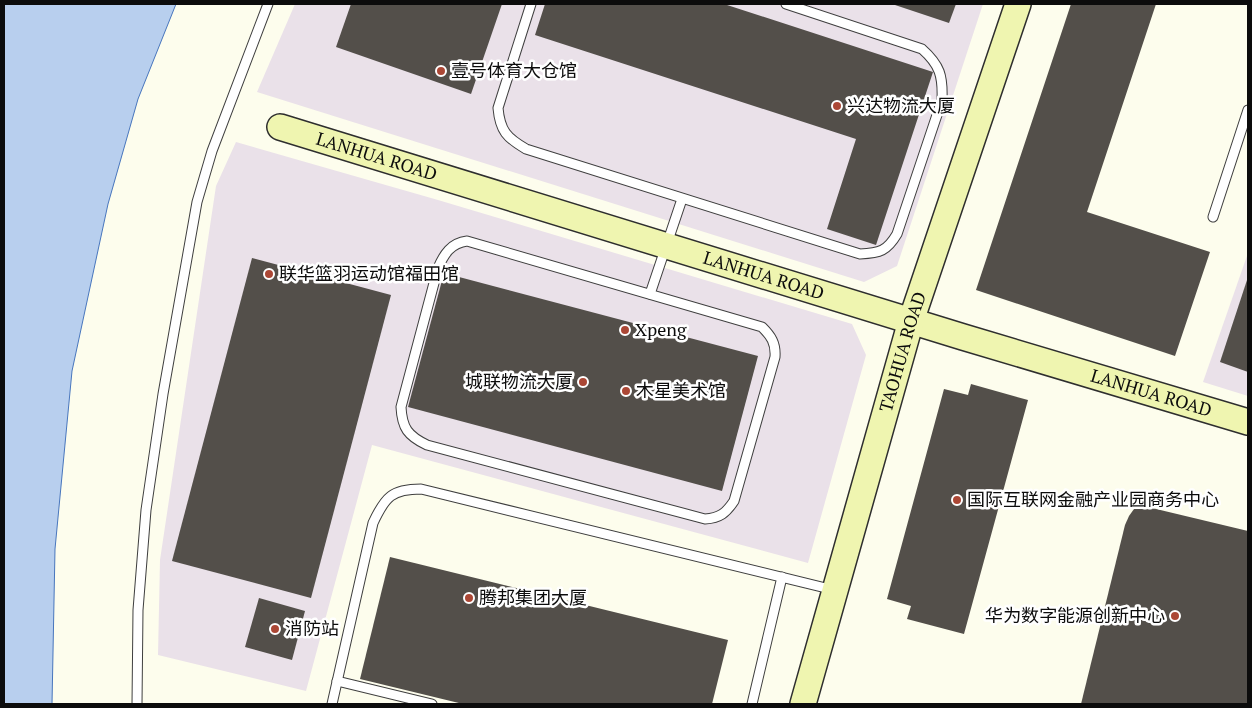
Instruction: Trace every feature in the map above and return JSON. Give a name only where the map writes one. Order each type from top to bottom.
[{"type":"street","name":"TAOHUA ROAD","points":[[803,704],[911,322],[1018,4]]},
{"type":"street","name":"LANHUA ROAD","points":[[280,127],[911,322],[1248,422]]},
{"type":"lane","points":[[137,704],[138,610],[146,510],[163,394],[197,202],[212,151],[268,4]]},
{"type":"lane","points":[[531,4],[498,108],[499,122],[513,142],[526,149],[860,254],[884,250],[898,234],[942,100],[942,84],[939,69],[931,57],[922,49],[786,4]]},
{"type":"lane","points":[[1213,217],[1248,110]]},
{"type":"lane","points":[[650,294],[682,199]]},
{"type":"lane","points":[[467,241],[650,294],[762,327],[771,337],[776,348],[734,501],[727,512],[717,518],[705,519],[426,445],[415,440],[406,430],[400,407],[438,268],[442,258],[458,242],[467,241]]},
{"type":"lane","points":[[332,704],[373,523],[381,506],[390,496],[403,489],[421,489],[834,590]]},
{"type":"lane","points":[[752,704],[782,577]]},
{"type":"lane","points":[[337,681],[432,704]]},
{"type":"shaded area","points":[[295,4],[983,4],[897,266],[864,282],[257,92]]},
{"type":"shaded area","points":[[236,142],[438,200],[852,324],[866,355],[808,563],[372,445],[306,691],[158,655],[160,560],[216,186]]},
{"type":"shaded area","points":[[1248,253],[1248,396],[1203,382]]},
{"type":"water","points":[[4,4],[176,4],[138,99],[108,204],[72,371],[55,549],[52,704],[4,704]]},
{"type":"building","name":"壹号体育大仓馆","points":[[351,4],[502,4],[471,94],[336,47]]},
{"type":"building","name":"兴达物流大厦","points":[[545,4],[724,4],[933,72],[876,245],[827,229],[856,139],[535,35]]},
{"type":"building","points":[[892,4],[956,4],[949,23]]},
{"type":"building","points":[[1071,4],[1156,4],[1087,212],[1210,252],[1175,356],[976,290]]},
{"type":"building","points":[[252,258],[391,295],[311,598],[172,561]]},
{"type":"building","name":"城联物流大厦","points":[[444,273],[758,356],[722,491],[408,407]]},
{"type":"building","points":[[1248,277],[1248,372],[1220,362]]},
{"type":"building","name":"国际互联网金融产业园商务中心","points":[[971,384],[1028,400],[964,634],[907,619],[911,606],[887,599],[944,389],[968,395]]},
{"type":"building","name":"华为数字能源创新中心","points":[[1142,507],[1248,531],[1248,704],[1081,704],[1125,525],[1134,509]]},
{"type":"building","name":"腾邦集团大厦","points":[[390,557],[728,640],[712,704],[463,704],[360,679]]},
{"type":"building","name":"消防站","points":[[259,598],[305,611],[292,660],[245,647]]},
{"type":"place","name":"壹号体育大仓馆","points":[[441,71]]},
{"type":"place","name":"兴达物流大厦","points":[[837,106]]},
{"type":"place","name":"联华篮羽运动馆福田馆","points":[[269,274]]},
{"type":"place","name":"Xpeng","points":[[625,330]]},
{"type":"place","name":"城联物流大厦","points":[[583,382]]},
{"type":"place","name":"木星美术馆","points":[[626,391]]},
{"type":"place","name":"国际互联网金融产业园商务中心","points":[[957,500]]},
{"type":"place","name":"腾邦集团大厦","points":[[469,598]]},
{"type":"place","name":"华为数字能源创新中心","points":[[1175,616]]},
{"type":"place","name":"消防站","points":[[275,629]]}]
